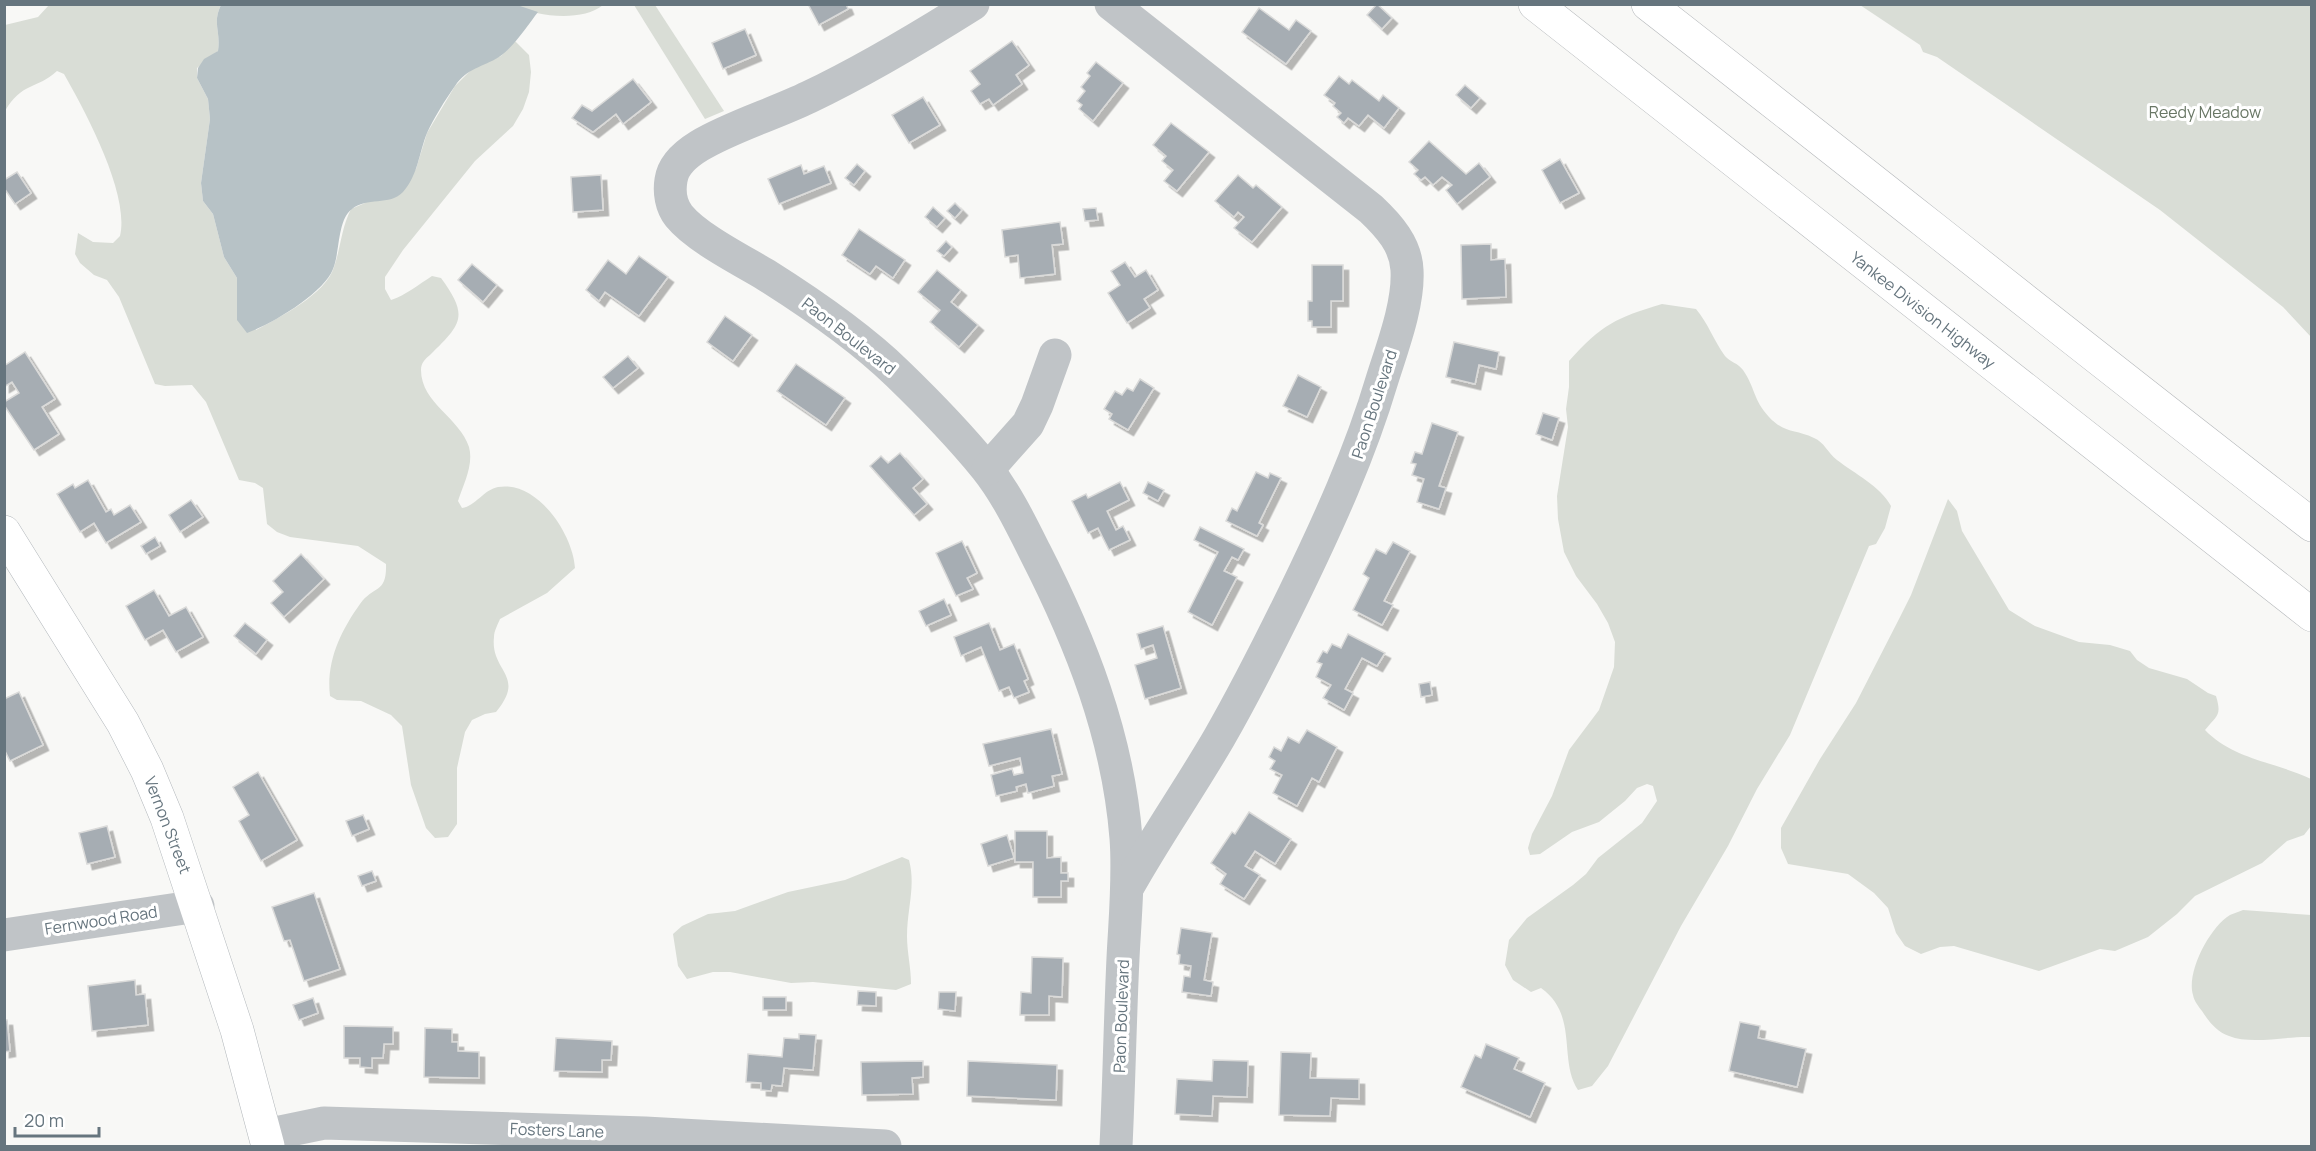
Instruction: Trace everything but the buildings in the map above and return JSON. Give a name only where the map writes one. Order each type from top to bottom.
[{"type":"main road","name":"Yankee Division Highway","points":[[1535,4],[2312,615]]},
{"type":"main road","points":[[1648,4],[1877,183],[2077,344],[2312,525]]},
{"type":"main road","name":"Vernon Street","points":[[4,532],[123,723],[147,770],[167,818],[198,906],[237,1030],[267,1141]]},
{"type":"street","name":"Paon Boulevard","points":[[973,4],[910,44],[826,89],[696,147],[676,166],[671,175],[670,185],[675,210],[687,224],[812,305],[881,357],[988,469],[1022,526],[1075,632],[1094,686],[1113,752],[1120,785],[1126,837],[1128,885],[1116,1146]]},
{"type":"street","name":"Paon Boulevard","points":[[1112,4],[1371,209],[1386,223],[1399,242],[1407,269],[1406,290],[1397,331],[1375,404],[1353,466],[1331,516],[1254,675],[1200,769],[1128,885]]},
{"type":"street","points":[[988,469],[1028,424],[1055,356]]},
{"type":"street","name":"Fernwood Road","points":[[4,935],[198,906]]},
{"type":"street","name":"Fosters Lane","points":[[267,1141],[324,1123],[635,1133],[885,1146]]},
{"type":"green space","points":[[49,5],[221,5],[217,17],[218,51],[197,68],[197,78],[208,99],[210,119],[201,183],[203,201],[213,214],[224,257],[237,278],[238,292],[256,330],[301,304],[322,286],[334,267],[351,209],[365,203],[416,169],[427,133],[455,86],[474,67],[501,56],[514,40],[529,55],[531,72],[529,92],[523,109],[513,126],[475,161],[403,250],[385,277],[385,289],[391,300],[407,293],[432,276],[441,278],[456,302],[458,319],[455,327],[425,360],[421,370],[427,392],[458,427],[469,447],[469,468],[458,501],[462,508],[498,487],[512,487],[526,492],[550,512],[560,526],[573,554],[575,568],[547,593],[500,619],[494,635],[494,649],[508,681],[508,690],[505,700],[496,712],[472,720],[465,732],[457,768],[457,824],[448,837],[435,838],[426,828],[411,785],[402,726],[391,715],[361,701],[337,700],[330,696],[332,659],[341,636],[360,604],[382,585],[386,574],[386,564],[358,546],[290,537],[277,532],[267,524],[263,488],[255,483],[239,480],[206,402],[192,385],[155,384],[119,297],[107,280],[94,275],[80,263],[75,254],[78,233],[93,242],[113,243],[120,236],[121,218],[118,198],[104,153],[64,74],[57,71],[23,91],[5,111],[5,25],[38,17]]},
{"type":"green space","points":[[514,5],[603,5],[583,14],[559,16],[547,15]]},
{"type":"green space","points":[[634,5],[655,5],[724,111],[705,119]]},
{"type":"green space","name":"Reedy Meadow","points":[[1860,5],[2311,5],[2311,337],[2283,307],[2160,210],[1937,57],[1923,52],[1920,45]]},
{"type":"green space","points":[[1662,304],[1696,309],[1725,356],[1743,370],[1760,405],[1769,417],[1785,429],[1817,440],[1837,460],[1874,486],[1891,506],[1885,528],[1876,544],[1869,546],[1790,735],[1757,789],[1728,846],[1681,926],[1608,1066],[1592,1086],[1578,1090],[1569,1065],[1564,1024],[1560,1011],[1553,999],[1541,988],[1531,992],[1513,980],[1505,965],[1509,940],[1527,918],[1573,885],[1586,874],[1598,858],[1642,823],[1657,801],[1653,786],[1647,784],[1637,788],[1599,822],[1572,832],[1540,854],[1530,855],[1528,848],[1532,834],[1552,796],[1569,750],[1599,710],[1614,667],[1615,642],[1608,623],[1576,576],[1564,552],[1558,519],[1557,496],[1568,427],[1566,409],[1569,361],[1601,330],[1621,318]]},
{"type":"green space","points":[[1948,499],[1957,511],[1962,531],[2009,610],[2035,626],[2079,642],[2110,645],[2130,651],[2137,660],[2149,668],[2187,679],[2216,696],[2218,712],[2205,730],[2216,740],[2242,754],[2311,779],[2311,826],[2304,835],[2287,841],[2262,863],[2195,896],[2148,937],[2115,951],[2100,949],[2039,971],[1954,946],[1940,947],[1921,954],[1905,946],[1896,933],[1888,908],[1874,893],[1848,874],[1788,864],[1781,848],[1781,828],[1820,759],[1856,703],[1899,619],[1911,595]]},
{"type":"green space","points":[[902,857],[909,860],[912,879],[907,926],[911,984],[896,990],[813,982],[791,983],[730,972],[713,972],[687,979],[678,966],[673,934],[682,926],[708,914],[735,911],[788,892],[845,880]]},
{"type":"green space","points":[[2243,910],[2311,915],[2311,1037],[2238,1039],[2221,1032],[2214,1026],[2195,1002],[2193,974],[2201,951],[2222,921]]},
{"type":"shaded area","points":[[514,4],[538,12],[510,48],[465,75],[455,86],[430,127],[415,171],[403,192],[392,199],[364,203],[352,209],[344,221],[335,262],[328,278],[296,307],[270,323],[247,333],[237,320],[237,278],[224,257],[213,214],[203,201],[201,183],[210,119],[208,99],[197,78],[198,68],[204,59],[218,51],[217,17],[221,5]]}]
